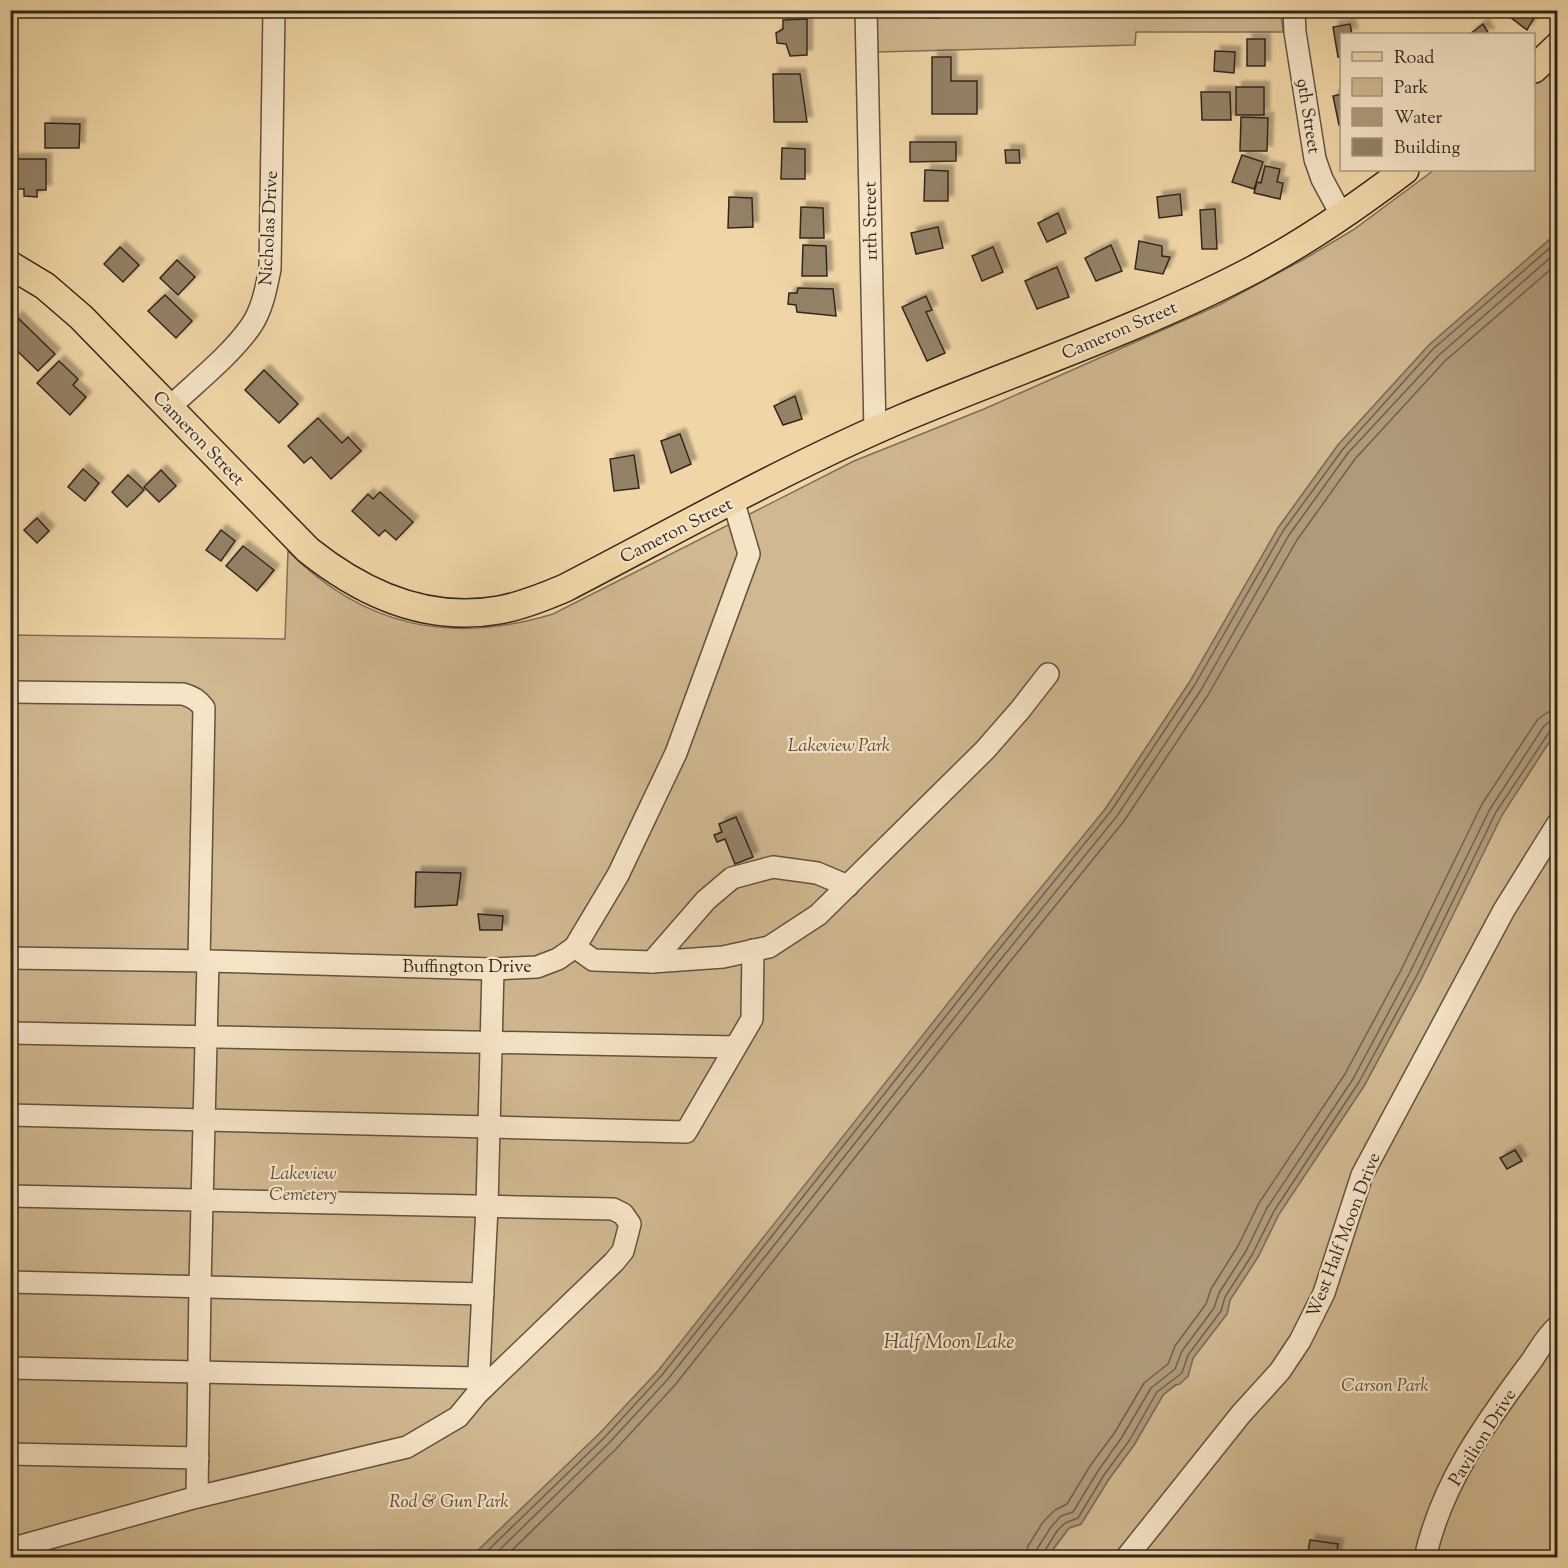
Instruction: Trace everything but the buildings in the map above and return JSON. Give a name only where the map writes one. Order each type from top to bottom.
[{"type":"main road","points":[[1535,67],[1557,46]]},
{"type":"main road","name":"Cameron Street","points":[[10,265],[45,286],[81,317],[308,550],[331,568],[390,600],[423,609],[461,613],[499,610],[531,602],[565,588],[734,500],[874,431],[1146,320],[1248,273],[1342,216],[1404,171]]},
{"type":"street","name":"Nicholas Drive","points":[[169,408],[229,351],[251,326],[264,298],[270,269],[274,10]]},
{"type":"street","name":"11th Street","points":[[866,10],[874,431]]},
{"type":"street","name":"9th Street","points":[[1294,10],[1294,32],[1315,159],[1322,179],[1342,216]]},
{"type":"street","name":"Buffington Drive","points":[[10,958],[493,969],[537,967],[558,959],[575,947],[618,875],[676,753],[749,554],[734,500]]},
{"type":"street","points":[[575,947],[593,960],[652,962],[723,957],[769,947],[818,915],[848,886],[985,750],[1048,674]]},
{"type":"street","points":[[10,692],[183,694],[193,697],[204,708],[206,1037],[197,1497]]},
{"type":"street","name":"West Half Moon Drive","points":[[1126,1557],[1241,1414],[1280,1371],[1300,1341],[1324,1293],[1359,1183],[1371,1156],[1504,910],[1557,823]]},
{"type":"street","points":[[652,962],[706,900],[732,878],[773,867],[817,873],[848,886]]},
{"type":"street","points":[[10,1115],[489,1125],[686,1132],[752,1018],[753,950]]},
{"type":"street","points":[[478,1386],[487,1207],[493,969]]},
{"type":"street","points":[[10,1033],[735,1047]]},
{"type":"street","points":[[10,1196],[612,1209],[623,1214],[630,1224],[623,1251],[614,1262],[478,1386],[458,1417],[407,1447],[197,1497],[10,1549]]},
{"type":"street","points":[[10,1282],[483,1294]]},
{"type":"street","name":"Pavilion Drive","points":[[1425,1557],[1433,1523],[1455,1475],[1499,1404],[1557,1326]]},
{"type":"street","points":[[10,1368],[199,1371],[478,1386]]},
{"type":"street","points":[[10,1454],[198,1458]]},
{"type":"street","points":[[14,1557],[35,1543]]},
{"type":"green space","points":[[876,11],[1281,11],[1283,32],[1136,32],[1135,45],[878,52]]},
{"type":"green space","points":[[1557,59],[1557,233],[1429,345],[1338,445],[1278,528],[1189,683],[1106,808],[658,1371],[600,1433],[471,1557],[11,1558],[11,635],[285,639],[288,551],[317,577],[347,597],[378,613],[411,623],[444,628],[479,628],[553,614],[854,461],[984,409],[1219,305],[1353,230],[1433,171],[1535,171],[1535,80]]},
{"type":"green space","name":"Carson Park","points":[[1557,730],[1557,1557],[1047,1558],[1069,1528],[1081,1524],[1109,1479],[1134,1445],[1163,1395],[1188,1376],[1193,1358],[1227,1314],[1230,1300],[1258,1257],[1279,1214],[1364,1086],[1421,980],[1502,815]]},
{"type":"water","name":"Half Moon Lake","points":[[1557,233],[1557,730],[1502,815],[1421,980],[1364,1086],[1279,1214],[1258,1257],[1230,1300],[1227,1314],[1193,1358],[1188,1376],[1163,1395],[1134,1445],[1109,1479],[1081,1524],[1069,1528],[1047,1557],[471,1557],[600,1433],[658,1371],[986,955],[1106,808],[1189,683],[1278,528],[1338,445],[1429,345]]},
{"type":"park label","name":"Lakeview Park","points":[[839,745]]},
{"type":"park label","name":"Lakeview Cemetery","points":[[303,1183]]},
{"type":"park label","name":"Rod & Gun Park","points":[[449,1501]]}]
